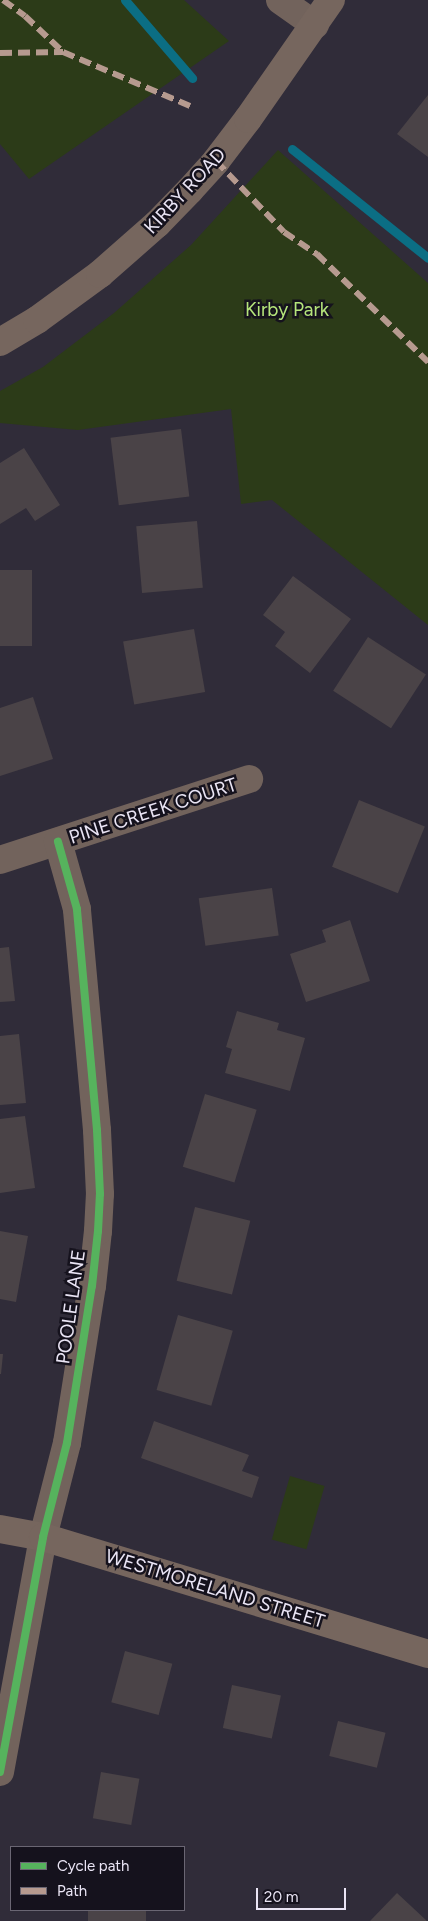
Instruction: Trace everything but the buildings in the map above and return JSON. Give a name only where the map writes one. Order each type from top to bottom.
[{"type":"main road","name":"KIRBY ROAD","points":[[0,342],[37,320],[100,274],[157,224],[216,162],[316,25],[331,0]]},
{"type":"main road","name":"WESTMORELAND STREET","points":[[0,1530],[43,1536],[428,1654]]},
{"type":"street","points":[[280,0],[316,25]]},
{"type":"street","name":"PINE CREEK COURT","points":[[0,860],[249,779]]},
{"type":"street","name":"POOLE LANE","points":[[0,1772],[43,1536],[67,1443],[92,1286],[100,1194],[97,1130],[77,910],[58,842]]},
{"type":"green space","points":[[0,0],[184,0],[229,41],[29,179],[0,144]]},
{"type":"green space","name":"Kirby Park","points":[[278,150],[428,283],[428,625],[272,500],[241,504],[231,409],[78,430],[0,423],[0,391],[43,367],[114,313],[191,245]]},
{"type":"green space","points":[[290,1476],[325,1486],[306,1549],[272,1539]]},
{"type":"waterway","points":[[125,0],[192,78]]},
{"type":"waterway","points":[[292,149],[428,258]]},
{"type":"marked path","points":[[3,0],[25,16],[63,52]]},
{"type":"marked path","points":[[0,53],[63,52],[190,106]]},
{"type":"marked path","points":[[216,161],[284,232],[317,254],[428,362]]},
{"type":"cycle path","points":[[0,1772],[43,1537],[67,1443],[92,1286],[98,1231],[100,1194],[97,1130],[77,909],[58,842]]}]
